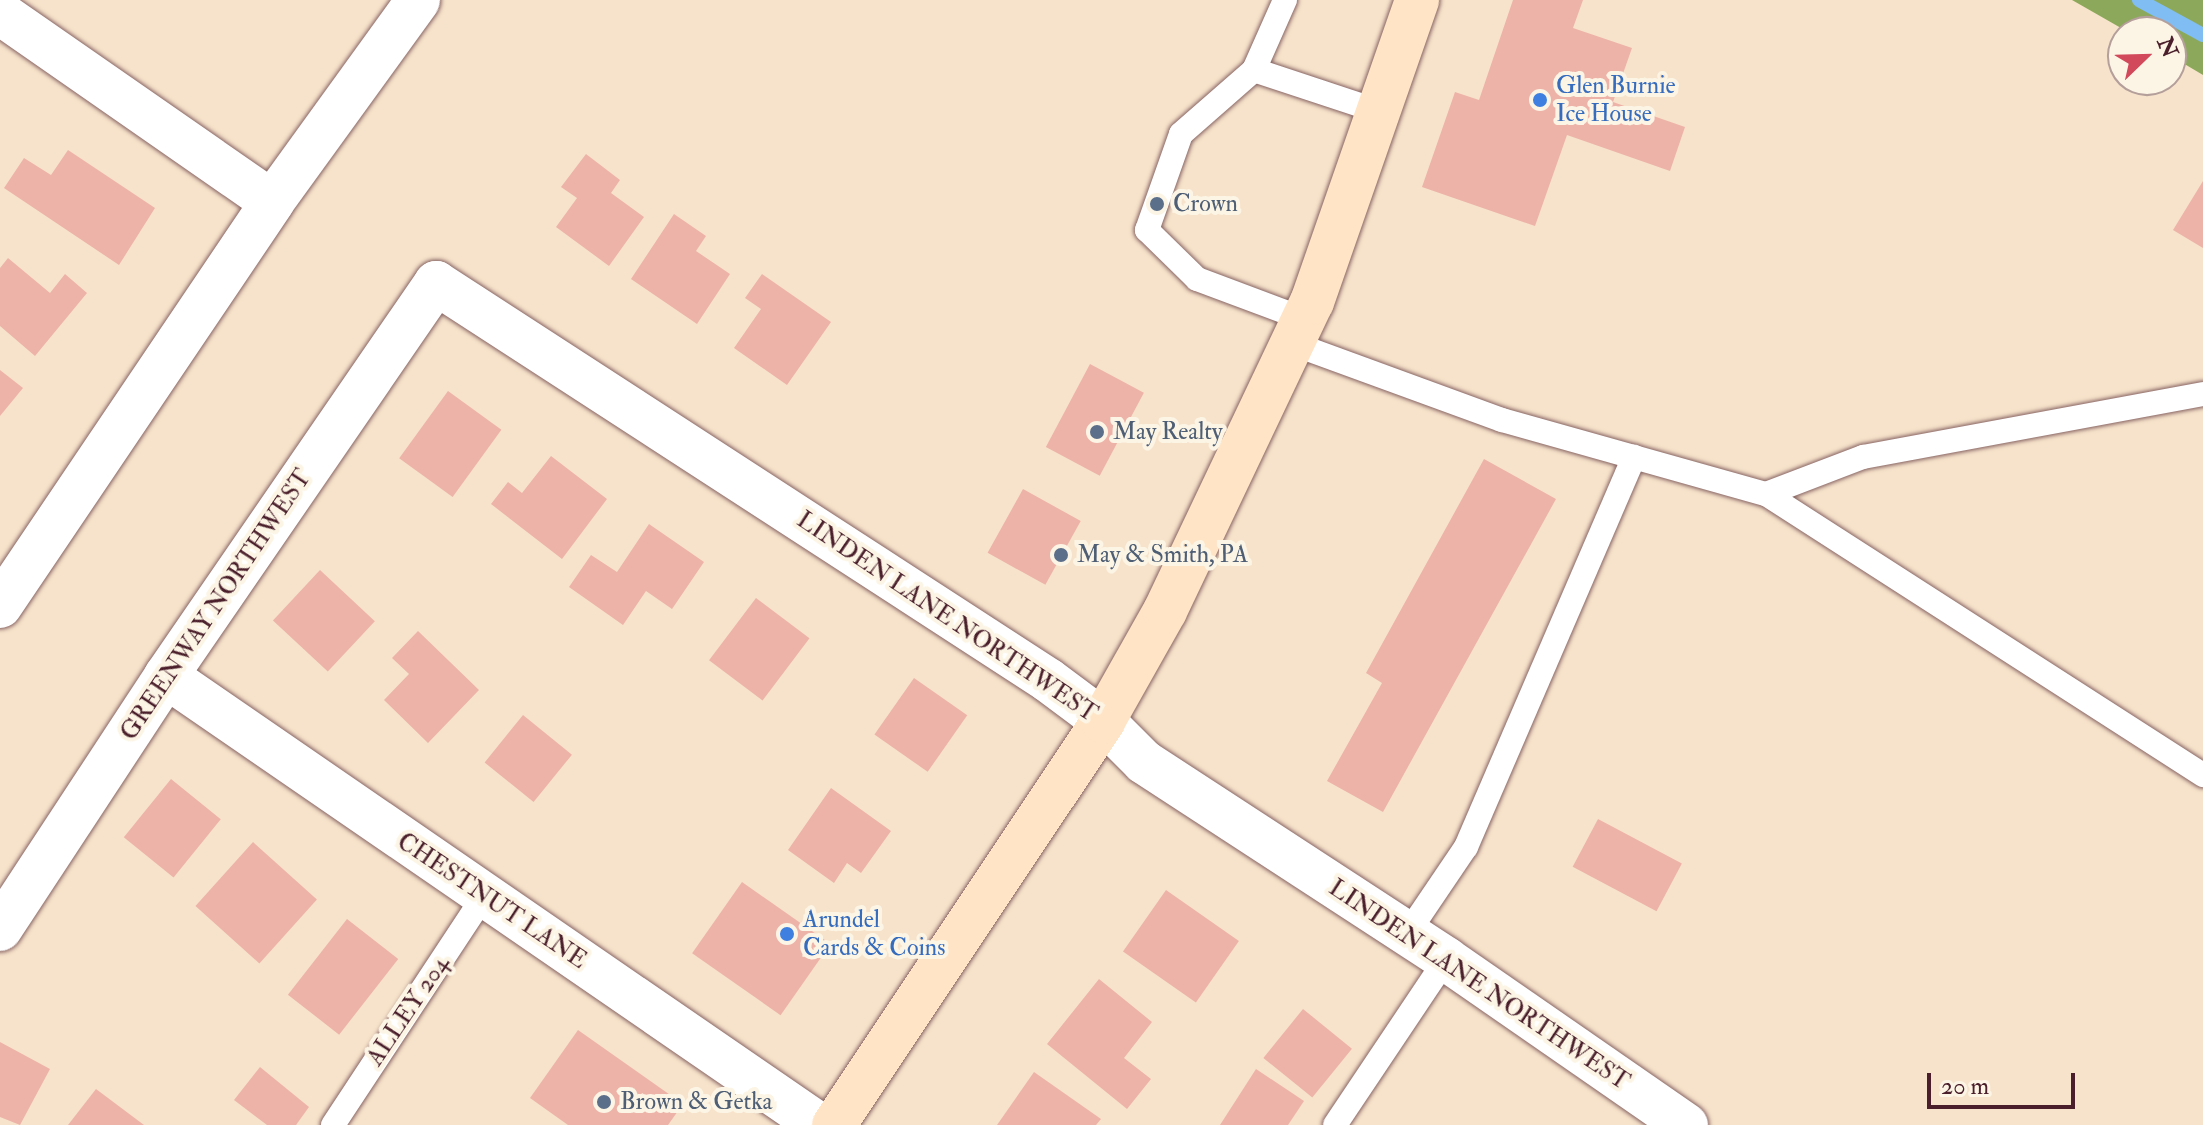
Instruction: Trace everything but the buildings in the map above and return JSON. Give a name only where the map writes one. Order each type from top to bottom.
[{"type":"main road","points":[[834,1125],[1103,721],[1214,516],[1299,331],[1417,0]]},
{"type":"street","points":[[0,606],[272,202],[418,0]]},
{"type":"street","points":[[0,13],[272,202]]},
{"type":"street","name":"GREENWAY NORTHWEST","points":[[0,929],[166,676],[436,283]]},
{"type":"street","name":"LINDEN LANE NORTHWEST","points":[[436,283],[1103,721],[1144,762],[1446,959],[1686,1125]]},
{"type":"street","name":"CHESTNUT LANE","points":[[166,676],[819,1125]]},
{"type":"lane","points":[[1285,0],[1254,70],[1181,134],[1147,230],[1197,279],[1299,331],[1502,420],[1766,494],[2203,775]]},
{"type":"lane","points":[[1254,70],[1378,111]]},
{"type":"lane","points":[[1766,494],[1863,457],[2203,394]]},
{"type":"lane","points":[[1407,934],[1466,847],[1634,457]]},
{"type":"lane","name":"ALLEY 204","points":[[333,1125],[484,896]]},
{"type":"lane","points":[[1335,1125],[1446,959]]},
{"type":"green space","points":[[2072,0],[2203,0],[2203,75],[2187,66],[2187,16],[2107,16],[2107,20]]},
{"type":"waterway","points":[[2139,0],[2203,35]]},
{"type":"place","name":"Glen Burnie Ice House","points":[[1540,100]]},
{"type":"place","name":"Crown","points":[[1157,204]]},
{"type":"place","name":"May Realty","points":[[1097,432]]},
{"type":"place","name":"May & Smith, PA","points":[[1061,555]]},
{"type":"place","name":"Arundel Cards & Coins","points":[[787,934]]},
{"type":"place","name":"Brown & Getka","points":[[604,1102]]}]
